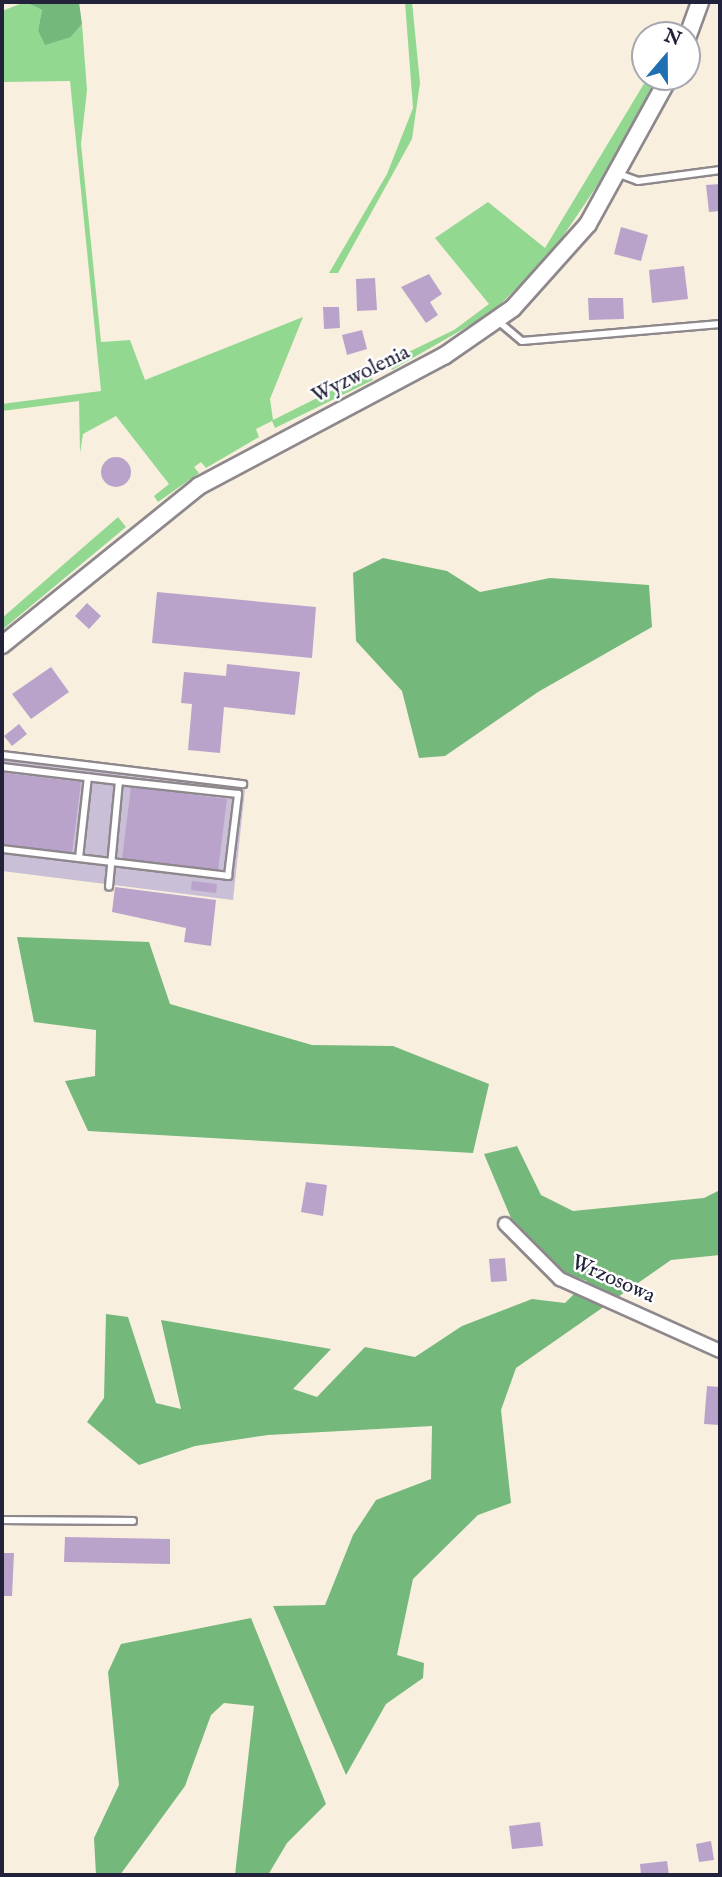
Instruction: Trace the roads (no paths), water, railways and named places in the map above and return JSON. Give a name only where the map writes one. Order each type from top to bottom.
[{"type":"street","points":[[693,21],[700,2]]},
{"type":"street","name":"Wyzwolenia","points":[[2,645],[219,472],[444,356],[498,321],[561,260],[618,174],[662,91]]},
{"type":"street","name":"Wrzosowa","points":[[505,1223],[560,1279],[720,1351]]},
{"type":"lane","points":[[618,174],[638,181],[720,170]]},
{"type":"lane","points":[[498,321],[522,341],[720,324]]},
{"type":"lane","points":[[2,754],[243,784]]},
{"type":"lane","points":[[2,767],[238,794],[228,876],[2,849]]},
{"type":"lane","points":[[79,858],[88,777]]},
{"type":"lane","points":[[109,887],[119,781]]},
{"type":"lane","points":[[2,1520],[133,1521]]}]
